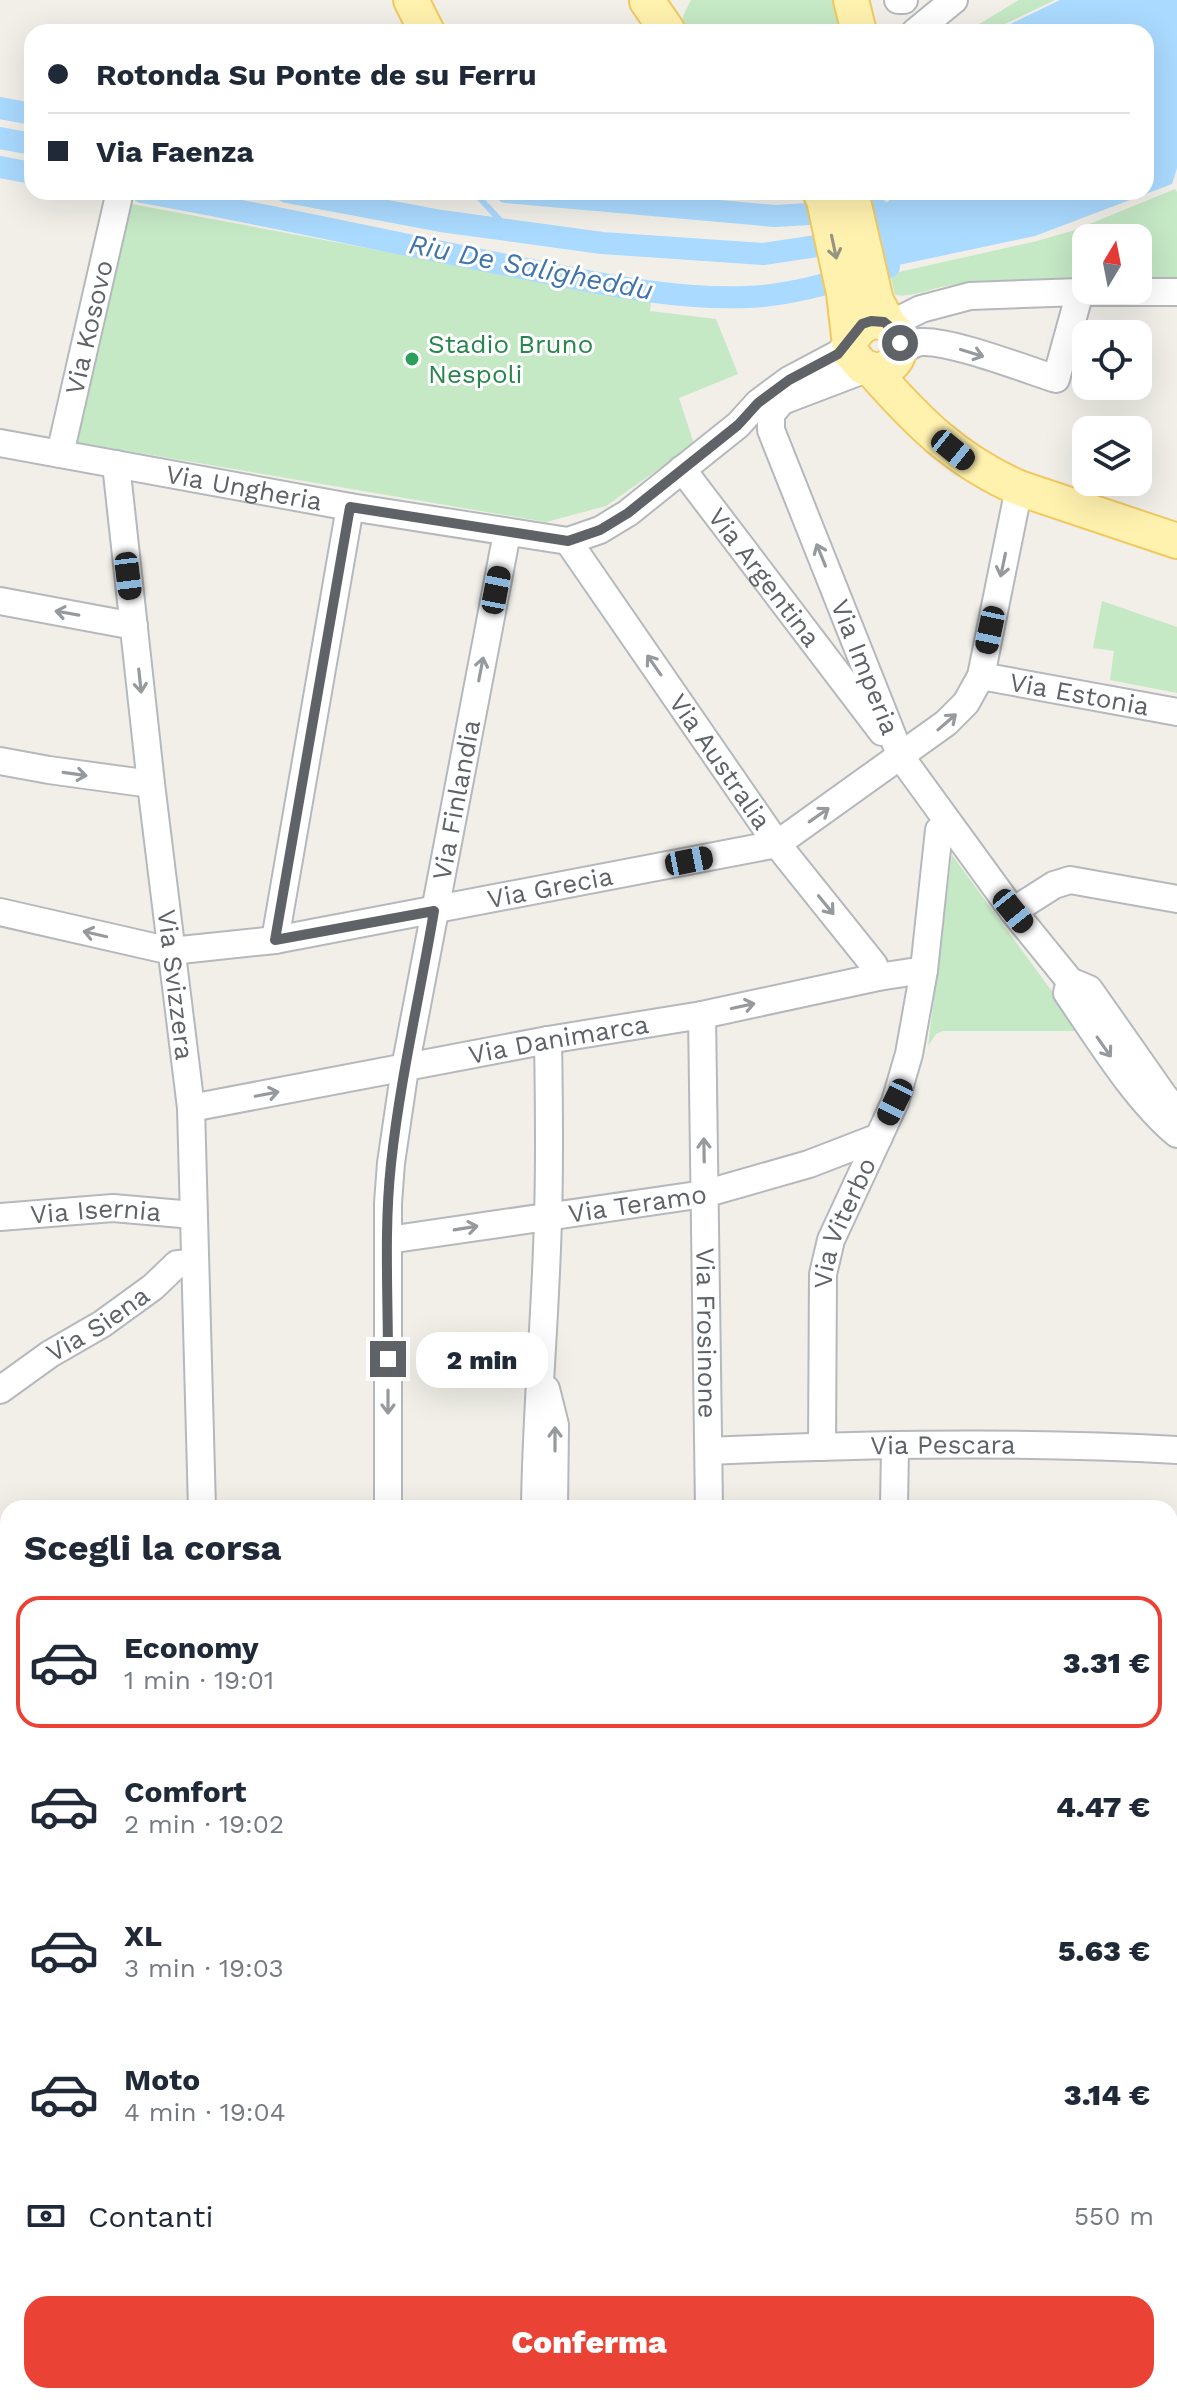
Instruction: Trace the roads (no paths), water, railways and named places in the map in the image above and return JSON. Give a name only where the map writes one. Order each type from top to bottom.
[{"type":"main road","points":[[404,0],[410,24]]},
{"type":"main road","points":[[411,0],[423,24]]},
{"type":"main road","points":[[647,0],[664,24]]},
{"type":"main road","points":[[851,0],[857,24]]},
{"type":"main road","points":[[838,200],[875,352],[913,416],[968,462],[1019,488],[1177,541]]},
{"type":"street","points":[[925,24],[954,0]]},
{"type":"street","name":"Via Kosovo","points":[[60,454],[118,200]]},
{"type":"street","points":[[738,425],[758,424],[771,430],[771,414],[782,401],[875,352],[921,309],[970,296],[1072,292]]},
{"type":"street","points":[[1152,292],[1177,292]]},
{"type":"street","points":[[875,352],[922,342],[945,345],[1056,379],[1077,304]]},
{"type":"street","name":"Via Ungheria","points":[[0,443],[350,507],[568,541],[600,530],[628,513],[789,380],[838,354],[875,352]]},
{"type":"street","name":"Via Imperia","points":[[771,430],[856,678]]},
{"type":"street","name":"Via Svizzera","points":[[116,464],[191,1108],[202,1500]]},
{"type":"street","name":"Via Argentina","points":[[682,469],[856,678],[901,757]]},
{"type":"street","points":[[981,676],[1019,488]]},
{"type":"street","points":[[275,940],[350,507]]},
{"type":"street","name":"Via Finlandia","points":[[388,1500],[391,1163],[405,1068],[507,533]]},
{"type":"street","name":"Via Australia","points":[[568,541],[777,844],[874,965],[878,977]]},
{"type":"street","points":[[0,601],[134,626]]},
{"type":"street","name":"Via Estonia","points":[[981,676],[1177,712]]},
{"type":"street","name":"Via Grecia","points":[[0,912],[171,951],[275,940],[777,844],[946,723],[966,703],[981,676]]},
{"type":"street","name":"Via Imperia","points":[[901,757],[1013,911],[1070,981],[1089,989],[1177,1111]]},
{"type":"street","points":[[0,761],[151,784]]},
{"type":"street","name":"Via Viterbo","points":[[822,1447],[823,1274],[831,1240],[895,1102],[909,1054],[924,970],[939,830],[948,823]]},
{"type":"street","points":[[1013,911],[1054,885],[1070,880],[1177,899]]},
{"type":"street","name":"Via Danimarca","points":[[191,1108],[548,1040],[702,1015],[924,970]]},
{"type":"street","name":"Via Imperia","points":[[1070,981],[1067,993],[1115,1062],[1164,1124],[1177,1134]]},
{"type":"street","name":"Via Frosinone","points":[[702,1015],[709,1500]]},
{"type":"street","points":[[535,1500],[536,1420],[548,1216],[548,1040]]},
{"type":"street","name":"Via Teramo","points":[[388,1240],[704,1194],[809,1164],[879,1137]]},
{"type":"street","name":"Via Isernia","points":[[0,1217],[113,1208],[193,1215]]},
{"type":"street","name":"Via Siena","points":[[0,1390],[50,1354],[102,1324],[153,1287],[177,1264],[195,1263]]},
{"type":"street","points":[[541,1372],[555,1425],[554,1500]]},
{"type":"street","name":"Via Pescara","points":[[709,1451],[1091,1445],[1177,1450]]},
{"type":"street","points":[[894,1500],[895,1446]]},
{"type":"water","points":[[1060,0],[1177,0],[1177,168],[1172,184],[1154,191],[1154,24],[1010,24]]},
{"type":"water","points":[[890,200],[1130,200],[1035,236],[889,267],[879,210]]},
{"type":"waterway","name":"Riu De Saligheddu","points":[[0,108],[24,112]]},
{"type":"waterway","name":"Riu De Saligheddu","points":[[0,138],[24,142]]},
{"type":"waterway","name":"Riu De Saligheddu","points":[[0,167],[24,172]]},
{"type":"waterway","name":"Riu De Saligheddu","points":[[185,200],[595,283],[686,295],[765,296],[889,267],[879,210],[775,216],[596,200]]},
{"type":"waterway","name":"Riu De Saligheddu","points":[[329,200],[441,221],[602,243],[763,254],[844,242]]},
{"type":"waterway","points":[[481,200],[509,230]]},
{"type":"place","name":"Stadio Bruno Nespoli","points":[[412,359]]}]
